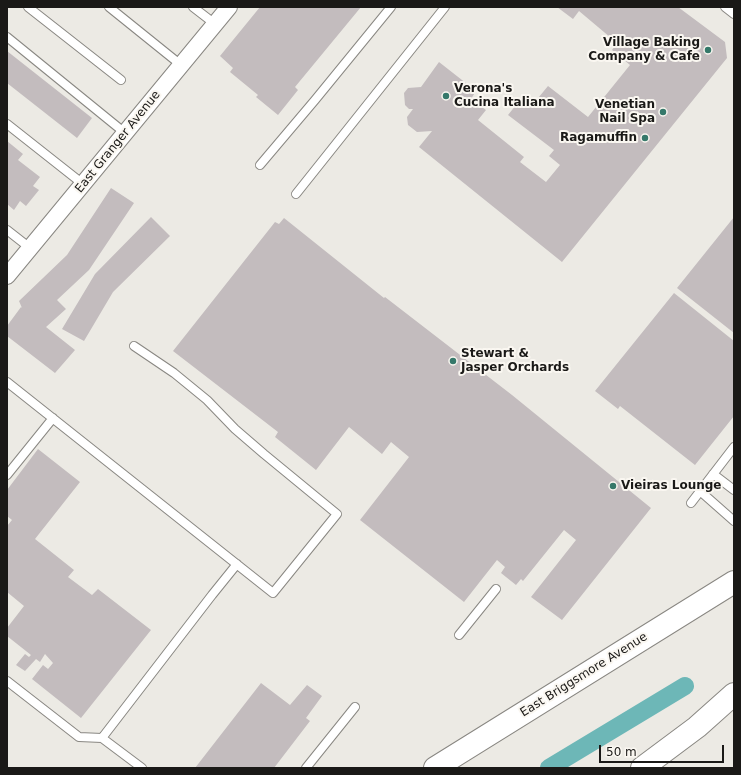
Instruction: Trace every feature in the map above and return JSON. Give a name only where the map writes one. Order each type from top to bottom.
[{"type":"main road","name":"East Briggsmore Avenue","points":[[435,768],[734,582]]},
{"type":"main road","points":[[642,768],[697,727],[734,694]]},
{"type":"street","name":"East Granger Avenue","points":[[7,276],[229,7]]},
{"type":"lane","points":[[28,7],[121,80]]},
{"type":"lane","points":[[109,7],[181,65]]},
{"type":"lane","points":[[193,7],[215,24]]},
{"type":"lane","points":[[260,165],[295,125],[390,7]]},
{"type":"lane","points":[[296,194],[445,7]]},
{"type":"lane","points":[[725,7],[734,14]]},
{"type":"lane","points":[[7,37],[125,133]]},
{"type":"lane","points":[[7,124],[83,184]]},
{"type":"lane","points":[[7,230],[30,248]]},
{"type":"lane","points":[[7,382],[273,593],[337,514],[235,429],[207,400],[174,373],[134,346]]},
{"type":"lane","points":[[7,475],[53,418]]},
{"type":"lane","points":[[691,503],[734,447]]},
{"type":"lane","points":[[713,474],[734,490]]},
{"type":"lane","points":[[700,491],[734,521]]},
{"type":"lane","points":[[102,738],[237,564]]},
{"type":"lane","points":[[459,635],[496,589]]},
{"type":"lane","points":[[7,681],[79,737],[102,738],[142,768]]},
{"type":"lane","points":[[306,768],[355,707]]},
{"type":"building","points":[[260,7],[361,7],[295,87],[298,90],[278,115],[256,97],[258,95],[230,72],[233,68],[220,56]]},
{"type":"building","points":[[557,7],[678,7],[725,42],[727,58],[562,262],[419,147],[432,131],[417,132],[408,125],[407,117],[413,109],[409,109],[405,105],[404,93],[408,88],[421,87],[439,62],[476,91],[471,99],[486,110],[478,120],[524,157],[520,162],[546,182],[560,165],[549,156],[554,150],[508,115],[524,95],[534,103],[548,86],[588,117],[630,65],[612,50],[617,43],[579,11],[573,19]]},
{"type":"building","points":[[7,51],[92,118],[77,138],[7,83]]},
{"type":"building","points":[[7,141],[23,154],[18,160],[40,177],[33,186],[39,190],[26,206],[20,201],[14,210],[7,204]]},
{"type":"building","points":[[111,188],[134,203],[89,270],[57,300],[66,309],[46,327],[75,350],[55,373],[7,336],[7,326],[21,307],[22,308],[19,301],[67,255]]},
{"type":"building","points":[[151,217],[170,236],[113,292],[84,341],[62,329],[95,274]]},
{"type":"building","points":[[734,217],[734,333],[677,288]]},
{"type":"building","points":[[284,218],[384,298],[385,297],[512,395],[651,508],[562,620],[531,597],[576,540],[564,530],[523,581],[521,579],[516,585],[501,573],[505,567],[497,560],[464,602],[360,520],[409,457],[391,442],[382,454],[349,427],[316,470],[275,437],[278,432],[173,351],[275,222],[279,224]]},
{"type":"building","points":[[674,293],[734,341],[734,416],[695,465],[620,406],[618,409],[595,391]]},
{"type":"building","points":[[38,449],[80,482],[35,539],[74,570],[68,577],[92,595],[98,589],[151,630],[81,718],[32,679],[43,665],[48,669],[53,663],[45,654],[40,662],[36,659],[25,671],[16,665],[25,654],[29,657],[31,655],[7,636],[7,628],[24,606],[7,592],[7,526],[12,520],[7,516],[7,490]]},
{"type":"building","points":[[261,683],[290,705],[307,685],[322,696],[306,718],[310,721],[274,768],[195,768]]},
{"type":"waterway","points":[[549,768],[685,686]]},
{"type":"place","name":"Village Baking Company & Cafe","points":[[708,50]]},
{"type":"place","name":"Verona's Cucina Italiana","points":[[446,96]]},
{"type":"place","name":"Venetian Nail Spa","points":[[663,112]]},
{"type":"place","name":"Ragamuffin","points":[[645,138]]},
{"type":"place","name":"Stewart & Jasper Orchards","points":[[453,361]]},
{"type":"place","name":"Vieiras Lounge","points":[[613,486]]}]
